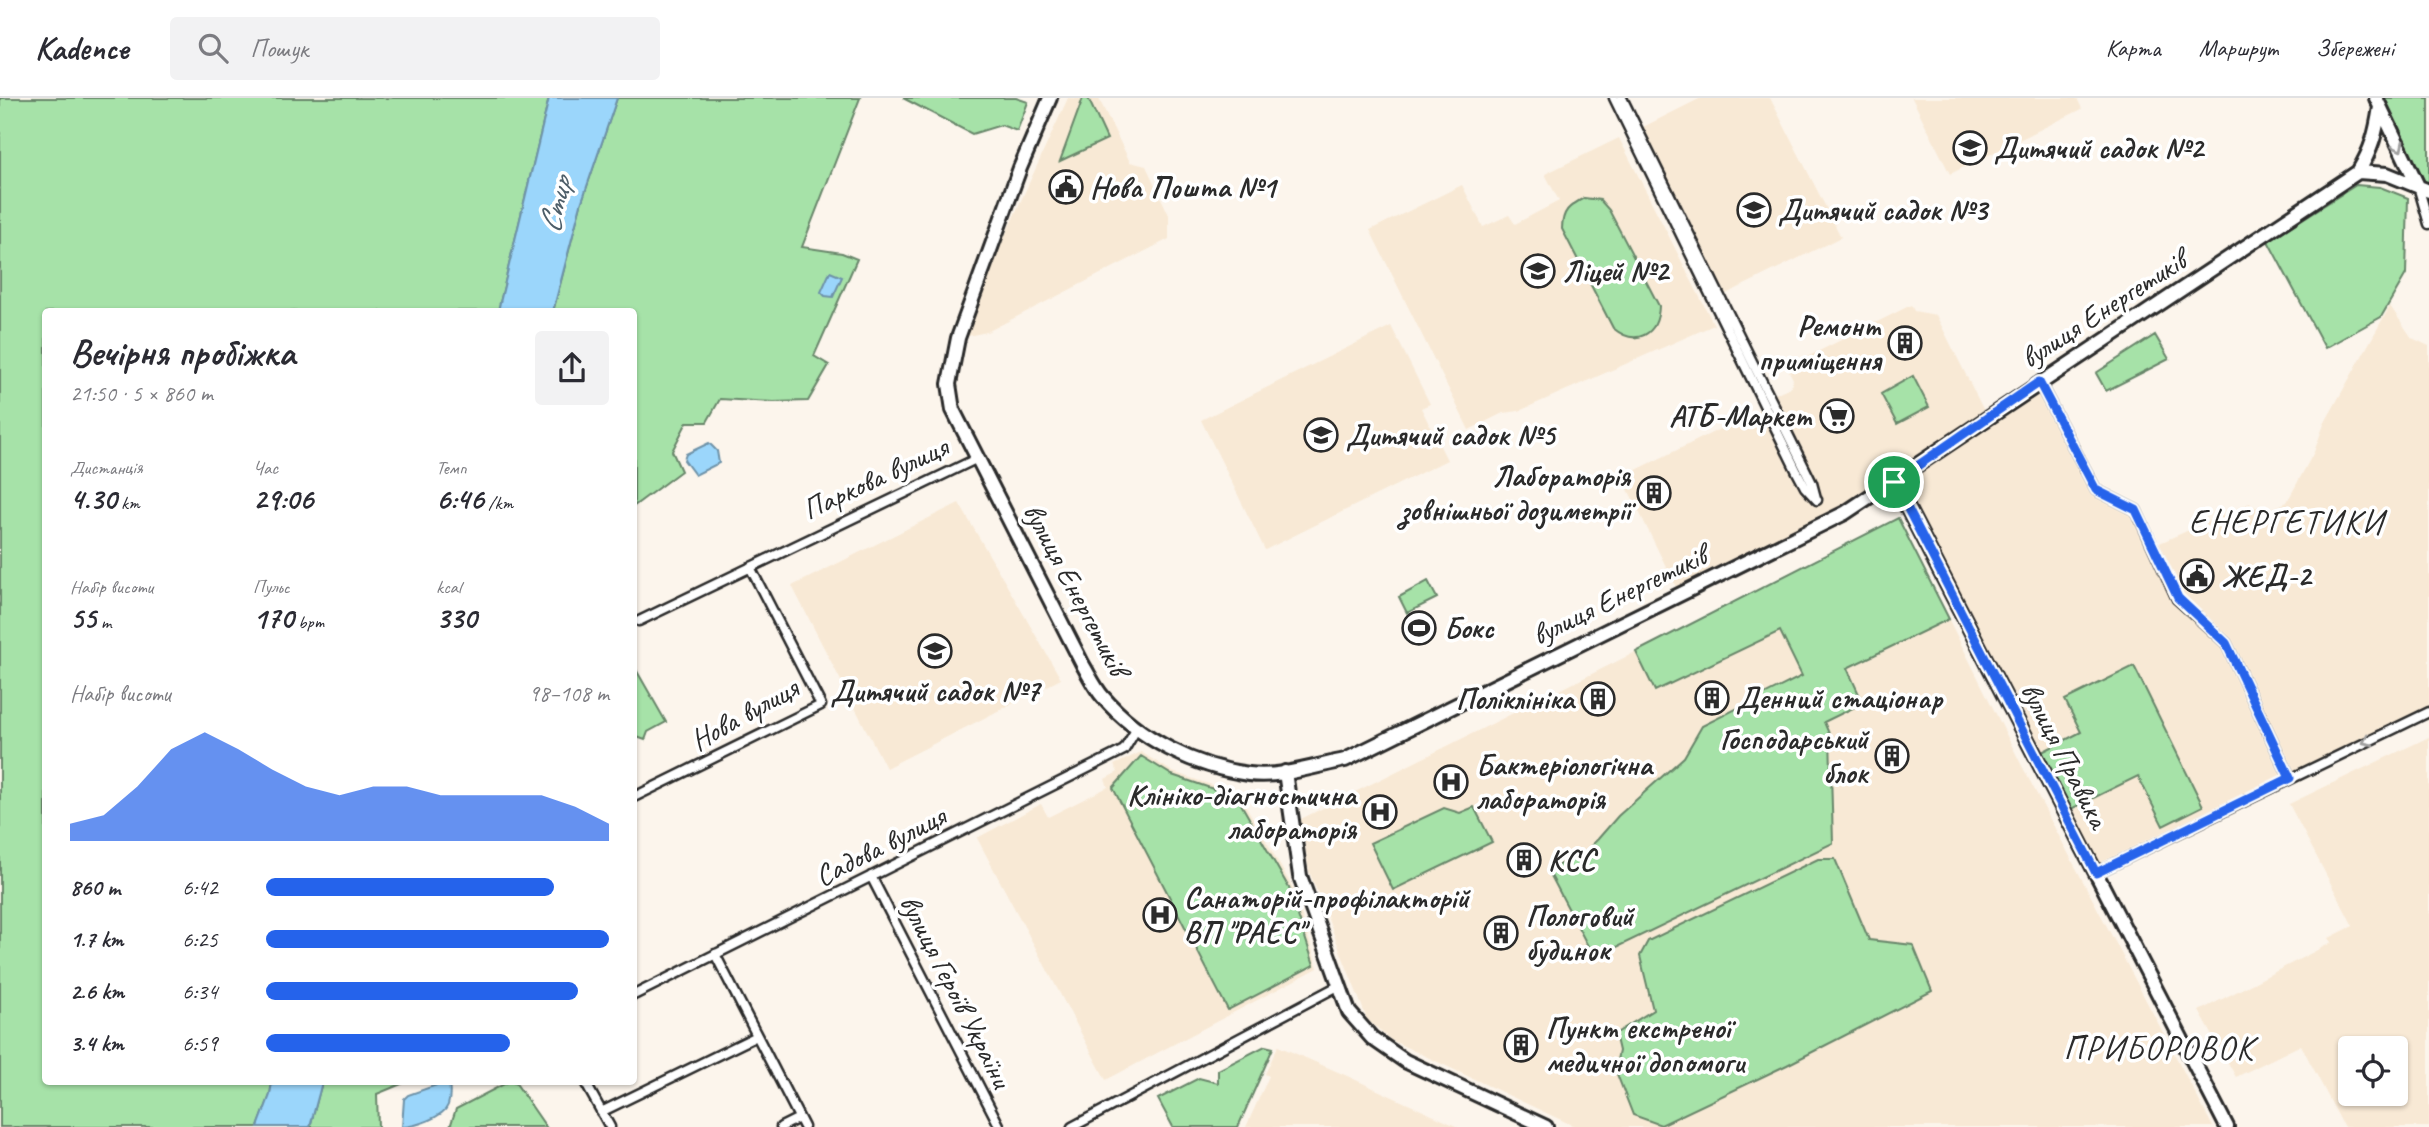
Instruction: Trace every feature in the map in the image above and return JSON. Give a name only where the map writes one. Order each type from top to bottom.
[{"type":"street","name":"Паркова вулиця","points":[[639,621],[978,458],[953,410],[949,384],[953,359],[958,338],[1012,188],[1050,98]]},
{"type":"street","points":[[1614,98],[1805,487],[1817,500],[1812,483],[1622,98]]},
{"type":"street","points":[[2378,103],[2377,130],[2370,152],[2358,172],[2386,174],[2423,189]]},
{"type":"street","points":[[2378,103],[2423,189],[2429,224]]},
{"type":"street","name":"вулиця Енергетиків","points":[[978,458],[1083,665],[1103,697],[1137,728],[1165,747],[1202,763],[1250,775],[1285,772],[1345,760],[1836,518],[2358,172]]},
{"type":"street","points":[[2039,382],[2096,490],[2136,510],[2178,598],[2226,643],[2290,778]]},
{"type":"street","name":"вулиця Правика","points":[[1894,482],[2227,1127]]},
{"type":"street","name":"Нова вулиця","points":[[637,796],[821,705],[750,567]]},
{"type":"street","points":[[2096,873],[2429,712]]},
{"type":"street","name":"Садова вулиця","points":[[637,993],[1124,750],[1137,728]]},
{"type":"street","points":[[1285,772],[1300,876],[1349,1012],[1372,1038],[1405,1060],[1546,1127]]},
{"type":"street","name":"вулиця Героїв України","points":[[872,876],[1000,1127]]},
{"type":"street","points":[[715,954],[804,1127]]},
{"type":"street","points":[[1072,1127],[1340,985]]},
{"type":"street","points":[[601,1112],[757,1036]]},
{"type":"street","points":[[586,1085],[610,1127]]},
{"type":"street","points":[[781,1127],[799,1118]]},
{"type":"shaded area","points":[[1068,98],[1099,99],[1130,162],[1146,166],[1169,215],[1169,239],[987,332],[958,338]]},
{"type":"shaded area","name":"Дитячий садок №3","points":[[1701,98],[1770,98],[1841,237],[1722,296],[1641,128]]},
{"type":"shaded area","name":"Дитячий садок №2","points":[[1912,98],[2077,98],[2082,109],[1950,174]]},
{"type":"shaded area","name":"Ліцей №2","points":[[1619,138],[1714,325],[1519,411],[1503,413],[1469,430],[1370,230],[1462,185],[1483,227],[1509,215],[1515,224],[1559,201],[1545,174]]},
{"type":"shaded area","points":[[1911,305],[1914,311],[1936,315],[1987,417],[2039,382],[2096,490],[2136,510],[2153,546],[2250,503],[2268,511],[2287,502],[2314,452],[2324,424],[2390,306],[2412,338],[2429,346],[2429,712],[2096,873],[1894,482],[1680,595],[1622,477],[1775,402],[1772,395],[1791,387],[1793,379],[1787,367]]},
{"type":"shaded area","name":"Дитячий садок №5","points":[[1391,326],[1430,404],[1421,408],[1447,460],[1265,550],[1201,420]]},
{"type":"shaded area","name":"Дитячий садок №7","points":[[959,503],[1061,679],[886,768],[792,586]]},
{"type":"shaded area","points":[[1898,518],[2021,764],[2213,1127],[1576,1127],[1391,1040],[1367,1019],[1309,871],[1301,819],[1760,590]]},
{"type":"shaded area","points":[[2429,737],[2429,1127],[2344,1127],[2301,1045],[2236,1077],[2199,1011],[2331,943],[2329,938],[2353,926],[2289,804]]},
{"type":"shaded area","name":"Санаторій-профілакторій ВП \"РАЕС\"","points":[[1141,752],[1173,772],[1239,794],[1293,888],[1318,968],[1106,1080],[977,838],[1041,804],[1048,817],[1108,787],[1105,779],[1118,772],[1114,765]]},
{"type":"shaded area","points":[[1278,1046],[1458,1127],[1246,1127],[1269,1076],[1265,1074]]},
{"type":"green space","points":[[0,98],[549,98],[499,308],[42,308],[42,1085],[272,1085],[258,1127],[0,1127]]},
{"type":"green space","points":[[617,98],[860,98],[802,247],[842,253],[857,259],[814,356],[829,365],[808,401],[720,399],[707,422],[687,422],[672,451],[681,471],[637,504],[637,308],[554,308],[581,204]]},
{"type":"green space","points":[[903,98],[1016,98],[1028,102],[1017,131],[1001,125],[972,134]]},
{"type":"green space","points":[[1083,98],[1088,98],[1107,139],[1060,161]]},
{"type":"green space","points":[[2376,98],[2429,98],[2429,191],[2418,186]]},
{"type":"green space","points":[[2356,185],[2380,187],[2408,198],[2406,274],[2381,317],[2325,348],[2268,241]]},
{"type":"green space","points":[[1584,198],[1600,200],[1609,210],[1659,306],[1655,324],[1644,335],[1630,337],[1613,328],[1562,229],[1567,210]]},
{"type":"green space","points":[[2155,335],[2169,359],[2106,391],[2096,373]]},
{"type":"green space","points":[[1913,376],[1929,407],[1897,424],[1881,394]]},
{"type":"green space","points":[[1898,518],[1949,619],[1847,668],[1863,703],[1824,722],[1830,736],[1833,843],[1590,960],[1589,948],[1548,870],[1585,852],[1618,816],[1684,757],[1702,726],[1802,676],[1780,631],[1655,691],[1636,652]]},
{"type":"green space","points":[[1428,581],[1437,598],[1407,613],[1399,597]]},
{"type":"green space","points":[[2134,666],[2203,806],[2163,826],[2138,776],[2069,810],[2040,753],[2081,732],[2065,700]]},
{"type":"green space","points":[[637,671],[666,722],[648,732],[645,740],[637,737]]},
{"type":"green space","points":[[1141,756],[1172,775],[1237,797],[1289,888],[1314,965],[1228,1010],[1113,788]]},
{"type":"green space","points":[[1474,807],[1492,842],[1393,890],[1370,843],[1444,808],[1460,813]]},
{"type":"green space","points":[[1818,859],[1835,859],[1869,940],[1913,945],[1932,991],[1661,1125],[1633,1115],[1615,1069],[1619,1051],[1615,1034],[1653,1010],[1640,956],[1648,941]]},
{"type":"green space","points":[[1265,1046],[1273,1048],[1238,1127],[1173,1127],[1158,1099],[1199,1078],[1218,1083],[1218,1070]]},
{"type":"green space","points":[[321,1085],[399,1085],[377,1094],[378,1127],[310,1127]]},
{"type":"green space","points":[[502,1085],[517,1085],[546,1127],[450,1127],[456,1109]]},
{"type":"water","name":"Стир","points":[[549,98],[617,98],[581,204],[554,308],[499,308]]},
{"type":"water","points":[[830,272],[842,277],[833,297],[825,296],[821,292]]},
{"type":"water","points":[[709,443],[717,451],[719,463],[695,475],[684,460],[686,454]]},
{"type":"water","points":[[272,1085],[321,1085],[310,1127],[258,1127]]},
{"type":"water","points":[[436,1085],[449,1085],[449,1103],[441,1114],[428,1121],[402,1127],[404,1099]]},
{"type":"place","name":"Дитячий садок №2","points":[[1970,148]]},
{"type":"place","name":"Нова Пошта №1","points":[[1066,187]]},
{"type":"place","name":"Дитячий садок №3","points":[[1754,210]]},
{"type":"place","name":"Ліцей №2","points":[[1538,271]]},
{"type":"place","name":"Ремонт приміщення","points":[[1905,343]]},
{"type":"place","name":"АТБ-Маркет","points":[[1837,416]]},
{"type":"place","name":"Дитячий садок №5","points":[[1321,435]]},
{"type":"place","name":"Лабораторія зовнішньої дозиметрії","points":[[1654,493]]},
{"type":"place","name":"ЖЕД-2","points":[[2197,576]]},
{"type":"place","name":"Бокс","points":[[1419,628]]},
{"type":"place","name":"Дитячий садок №7","points":[[935,651]]},
{"type":"place","name":"Денний стаціонар","points":[[1712,698]]},
{"type":"place","name":"Поліклініка","points":[[1598,699]]},
{"type":"place","name":"Господарський блок","points":[[1892,756]]},
{"type":"place","name":"Бактеріологічна лабораторія","points":[[1451,782]]},
{"type":"place","name":"Клініко-діагностична лабораторія","points":[[1380,812]]},
{"type":"place","name":"КСС","points":[[1524,860]]},
{"type":"place","name":"Санаторій-профілакторій ВП \"РАЕС\"","points":[[1160,915]]},
{"type":"place","name":"Пологовий будинок","points":[[1501,933]]},
{"type":"place","name":"Пункт екстреної медичної допомоги","points":[[1521,1045]]},
{"type":"district","name":"ЕНЕРГЕТИКИ","points":[[2287,522]]},
{"type":"district","name":"ПРИБОРОВОК","points":[[2159,1048]]},
{"type":"route","points":[[2039,382],[2096,490],[2136,510],[2178,598],[2226,643],[2290,778],[2096,873],[1894,482],[2039,382]]}]
